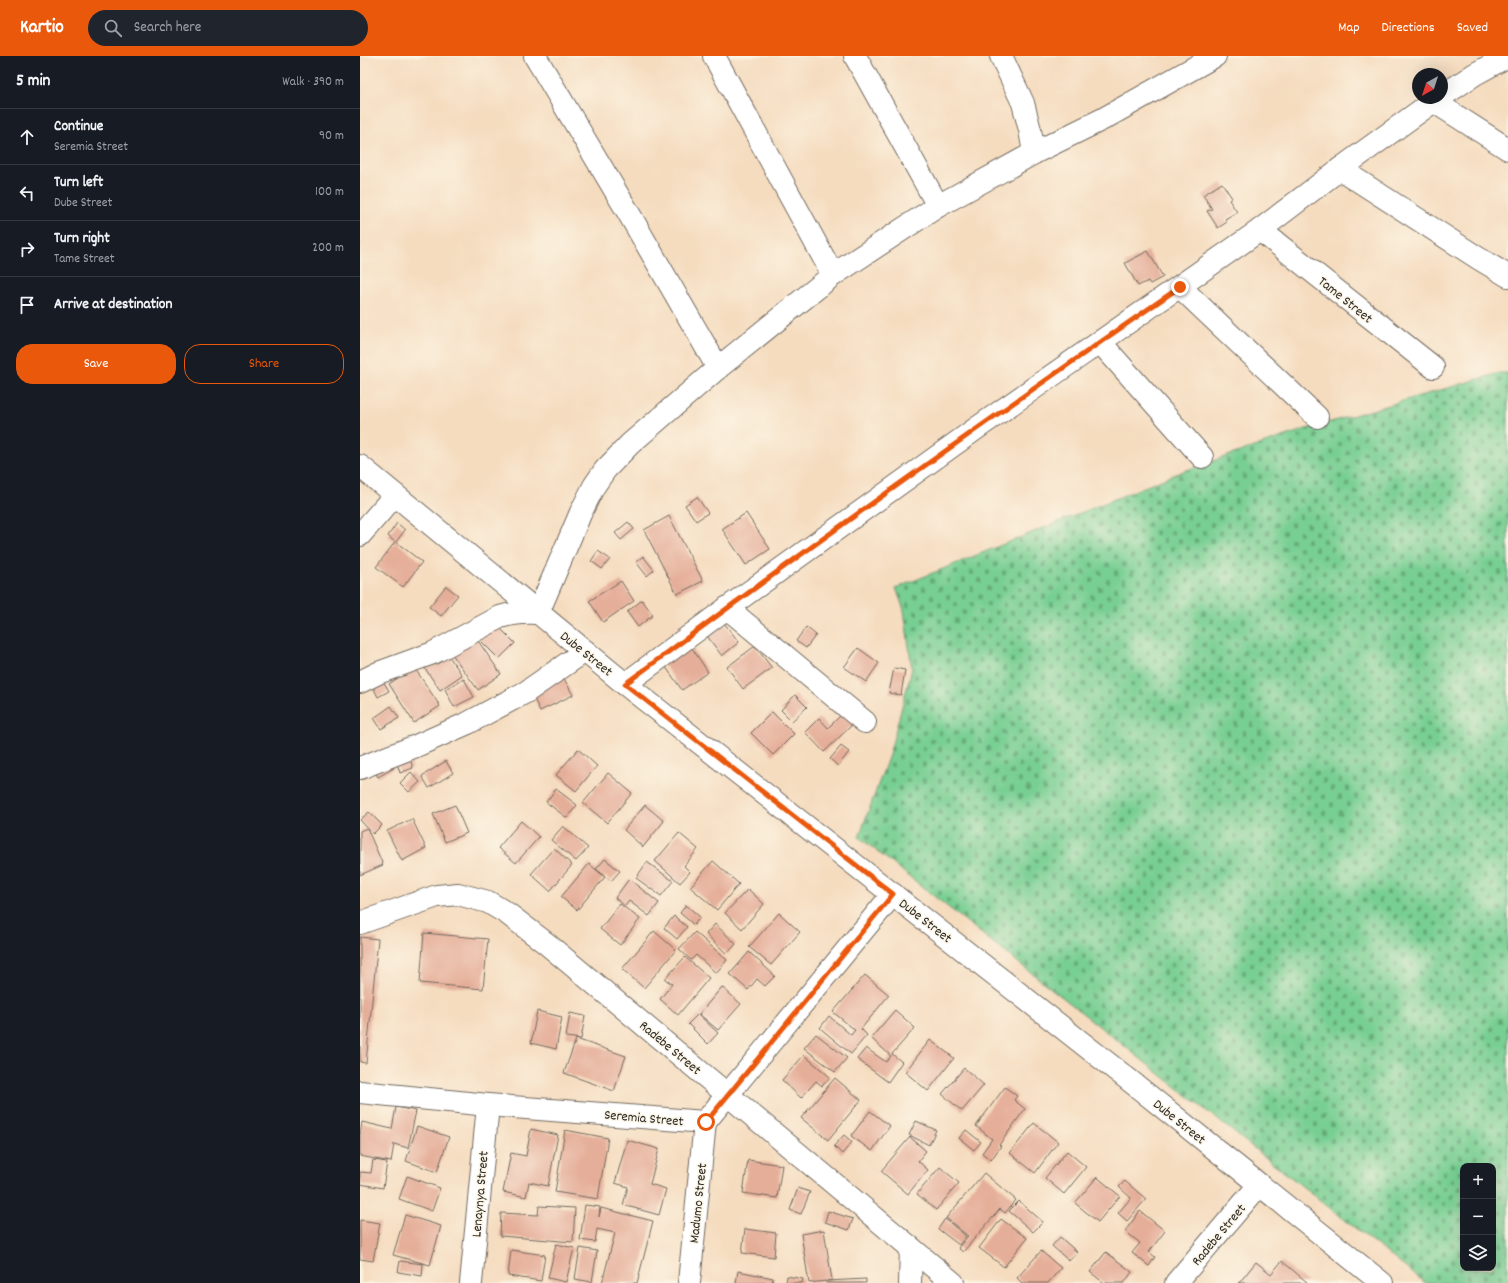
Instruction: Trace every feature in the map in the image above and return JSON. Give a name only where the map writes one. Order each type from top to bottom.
[{"type":"street","points":[[535,56],[628,212],[718,368]]},
{"type":"street","points":[[714,56],[833,275]]},
{"type":"street","points":[[855,56],[938,206]]},
{"type":"street","points":[[1001,56],[1023,103],[1034,153]]},
{"type":"street","points":[[360,682],[378,673],[433,653],[500,617],[522,612],[538,613],[581,512],[594,486],[605,470],[630,444],[718,368],[833,275],[938,206],[1034,153],[1103,119],[1187,62],[1215,56]]},
{"type":"street","points":[[1448,92],[1475,74],[1508,56]]},
{"type":"street","points":[[625,684],[727,608],[977,428],[1260,230],[1340,169],[1430,104]]},
{"type":"street","points":[[1446,104],[1508,149]]},
{"type":"street","points":[[1340,169],[1508,276]]},
{"type":"street","name":"Tame Street","points":[[1260,230],[1433,367]]},
{"type":"street","points":[[1180,287],[1317,417]]},
{"type":"street","points":[[1100,342],[1202,457]]},
{"type":"street","name":"Dube Street","points":[[360,466],[625,684],[1129,1080],[1382,1283]]},
{"type":"street","points":[[360,535],[395,495]]},
{"type":"street","points":[[727,608],[865,722]]},
{"type":"street","points":[[360,768],[416,746],[468,723],[526,692],[585,652]]},
{"type":"street","name":"Radebe Street","points":[[360,923],[437,896],[458,894],[488,902],[508,914],[548,944],[953,1283]]},
{"type":"street","points":[[706,1122],[893,894]]},
{"type":"street","name":"Seremia Street","points":[[360,1092],[706,1122]]},
{"type":"street","name":"Lenaynya Street","points":[[471,1283],[488,1104]]},
{"type":"street","name":"Madumo Street","points":[[689,1283],[706,1122]]},
{"type":"street","name":"Radebe Street","points":[[1176,1283],[1259,1185]]},
{"type":"street","points":[[910,1283],[911,1248]]},
{"type":"green space","points":[[1499,373],[1508,373],[1508,1283],[1425,1283],[859,837],[889,755],[912,669],[904,610],[896,588],[1181,472],[1303,430]]},
{"type":"building","points":[[1222,183],[1232,198],[1229,200],[1237,212],[1225,219],[1227,222],[1218,228],[1207,211],[1212,209],[1203,195]]},
{"type":"building","points":[[1148,251],[1163,277],[1150,284],[1148,281],[1138,286],[1125,263]]},
{"type":"building","points":[[697,497],[708,513],[696,521],[685,505]]},
{"type":"building","points":[[746,513],[770,549],[746,565],[722,529]]},
{"type":"building","points":[[669,516],[703,581],[677,594],[644,530]]},
{"type":"building","points":[[628,522],[634,529],[621,540],[615,533]]},
{"type":"building","points":[[397,523],[405,530],[396,542],[422,562],[403,587],[376,567],[395,542],[388,536]]},
{"type":"building","points":[[598,551],[610,559],[602,569],[591,561]]},
{"type":"building","points":[[643,556],[654,570],[647,576],[636,562]]},
{"type":"building","points":[[621,581],[634,601],[603,622],[589,601]]},
{"type":"building","points":[[446,586],[458,595],[441,616],[429,607]]},
{"type":"building","points":[[642,600],[653,615],[638,627],[627,612]]},
{"type":"building","points":[[490,618],[515,643],[499,659],[474,634]]},
{"type":"building","points":[[724,623],[739,642],[722,656],[707,636]]},
{"type":"building","points":[[806,627],[816,635],[806,648],[796,641]]},
{"type":"building","points":[[476,638],[501,674],[478,690],[452,654]]},
{"type":"building","points":[[441,645],[462,675],[440,690],[419,660]]},
{"type":"building","points":[[690,645],[708,672],[682,690],[663,663]]},
{"type":"building","points":[[755,646],[772,668],[743,689],[727,667]]},
{"type":"building","points":[[858,648],[879,663],[866,682],[844,667]]},
{"type":"building","points":[[414,667],[440,706],[414,723],[389,684]]},
{"type":"building","points":[[894,668],[905,670],[901,695],[889,693]]},
{"type":"building","points":[[378,672],[389,691],[378,697],[368,677]]},
{"type":"building","points":[[562,675],[573,695],[540,711],[530,691]]},
{"type":"building","points":[[464,679],[474,697],[454,707],[445,689]]},
{"type":"building","points":[[795,695],[807,707],[792,721],[781,710]]},
{"type":"building","points":[[391,706],[399,718],[381,729],[374,718]]},
{"type":"building","points":[[772,712],[794,734],[773,755],[751,733]]},
{"type":"building","points":[[843,713],[853,724],[824,752],[805,732],[819,718],[828,728]]},
{"type":"building","points":[[406,746],[413,768],[400,773],[393,750]]},
{"type":"building","points":[[841,746],[849,752],[838,766],[830,759]]},
{"type":"building","points":[[578,749],[597,766],[576,791],[556,775]]},
{"type":"building","points":[[386,755],[394,768],[378,777],[370,764]]},
{"type":"building","points":[[446,761],[453,773],[429,788],[422,776]]},
{"type":"building","points":[[411,772],[420,782],[409,792],[400,783]]},
{"type":"building","points":[[608,773],[632,793],[607,823],[583,803]]},
{"type":"building","points":[[556,789],[577,805],[567,818],[546,802]]},
{"type":"building","points":[[455,805],[467,833],[445,842],[433,814]]},
{"type":"building","points":[[645,805],[664,821],[643,847],[624,830]]},
{"type":"building","points":[[369,812],[382,825],[373,834],[360,820]]},
{"type":"building","points":[[412,819],[426,848],[402,861],[387,831]]},
{"type":"building","points":[[521,821],[539,837],[516,863],[498,848]]},
{"type":"building","points":[[563,826],[588,848],[576,861],[551,840]]},
{"type":"building","points":[[367,828],[383,865],[360,875],[360,831]]},
{"type":"building","points":[[679,833],[698,849],[684,866],[690,872],[680,883],[655,861]]},
{"type":"building","points":[[554,848],[572,865],[550,891],[531,874]]},
{"type":"building","points":[[605,859],[620,871],[611,881],[596,869]]},
{"type":"building","points":[[713,861],[739,884],[717,910],[690,887]]},
{"type":"building","points":[[647,862],[673,881],[661,896],[636,878]]},
{"type":"building","points":[[589,864],[605,877],[577,910],[561,897]]},
{"type":"building","points":[[629,879],[659,903],[649,916],[629,901],[625,906],[615,898]]},
{"type":"building","points":[[748,889],[764,904],[742,929],[725,913]]},
{"type":"building","points":[[620,904],[640,919],[620,945],[600,929]]},
{"type":"building","points":[[686,905],[700,917],[694,925],[680,913]]},
{"type":"building","points":[[779,913],[800,932],[771,965],[749,947]]},
{"type":"building","points":[[674,916],[687,927],[677,939],[664,928]]},
{"type":"building","points":[[715,924],[736,944],[727,954],[706,934]]},
{"type":"building","points":[[654,931],[676,950],[644,988],[622,969]]},
{"type":"building","points":[[695,932],[727,960],[716,973],[696,955],[691,960],[679,949]]},
{"type":"building","points":[[424,933],[488,939],[483,989],[420,983]]},
{"type":"building","points":[[360,937],[378,939],[366,1063],[360,1062]]},
{"type":"building","points":[[749,952],[775,976],[765,986],[757,979],[748,990],[730,974]]},
{"type":"building","points":[[685,957],[709,978],[678,1015],[660,999],[672,984],[665,979]]},
{"type":"building","points":[[865,975],[889,995],[861,1029],[867,1035],[851,1054],[820,1028],[829,1016],[851,1035],[855,1030],[833,1012]]},
{"type":"building","points":[[722,987],[741,1004],[718,1030],[699,1014]]},
{"type":"building","points":[[895,1010],[915,1028],[892,1054],[902,1062],[888,1082],[857,1059],[866,1048],[886,1062],[891,1056],[871,1038]]},
{"type":"building","points":[[537,1011],[562,1017],[556,1049],[531,1043]]},
{"type":"building","points":[[570,1013],[585,1016],[581,1039],[566,1037]]},
{"type":"building","points":[[698,1014],[718,1033],[708,1044],[688,1024]]},
{"type":"building","points":[[816,1034],[847,1058],[835,1072],[804,1048]]},
{"type":"building","points":[[576,1039],[626,1056],[614,1091],[564,1073]]},
{"type":"building","points":[[930,1040],[954,1058],[928,1091],[905,1072]]},
{"type":"building","points":[[804,1055],[830,1077],[822,1086],[816,1081],[801,1098],[782,1080]]},
{"type":"building","points":[[964,1068],[984,1085],[962,1111],[942,1094]]},
{"type":"building","points":[[835,1078],[861,1100],[828,1140],[801,1118]]},
{"type":"building","points":[[1005,1087],[1017,1096],[1014,1100],[1025,1109],[999,1145],[1001,1146],[991,1160],[982,1153],[992,1139],[976,1126]]},
{"type":"building","points":[[396,1107],[416,1111],[408,1148],[394,1144],[391,1162],[360,1156],[360,1135],[362,1122],[392,1129]]},
{"type":"building","points":[[870,1111],[890,1126],[872,1151],[851,1136]]},
{"type":"building","points":[[916,1121],[936,1130],[929,1145],[909,1135]]},
{"type":"building","points":[[1034,1123],[1058,1142],[1035,1173],[1010,1153]]},
{"type":"building","points":[[417,1126],[449,1137],[437,1172],[406,1161]]},
{"type":"building","points":[[531,1129],[558,1135],[548,1186],[529,1182],[526,1197],[503,1192],[511,1153],[526,1156]]},
{"type":"building","points":[[565,1130],[608,1138],[598,1199],[555,1192]]},
{"type":"building","points":[[966,1130],[981,1142],[974,1150],[959,1138]]},
{"type":"building","points":[[844,1135],[852,1142],[842,1154],[834,1146]]},
{"type":"building","points":[[910,1137],[926,1151],[918,1161],[928,1170],[908,1194],[881,1171]]},
{"type":"building","points":[[627,1140],[659,1149],[650,1184],[666,1189],[659,1215],[623,1205],[628,1187],[615,1183]]},
{"type":"building","points":[[1067,1151],[1086,1167],[1064,1194],[1045,1178]]},
{"type":"building","points":[[373,1160],[387,1162],[383,1188],[360,1184],[360,1172],[371,1173]]},
{"type":"building","points":[[748,1160],[782,1165],[777,1198],[743,1193]]},
{"type":"building","points":[[940,1167],[959,1183],[936,1210],[917,1194]]},
{"type":"building","points":[[984,1173],[1016,1200],[1005,1213],[1000,1209],[963,1252],[958,1248],[968,1236],[946,1218]]},
{"type":"building","points":[[407,1176],[440,1188],[432,1211],[399,1199]]},
{"type":"building","points":[[1097,1177],[1120,1196],[1098,1222],[1075,1203]]},
{"type":"building","points":[[1125,1181],[1146,1199],[1127,1221],[1118,1213],[1131,1198],[1119,1187]]},
{"type":"building","points":[[798,1188],[810,1192],[801,1214],[790,1210]]},
{"type":"building","points":[[1019,1201],[1043,1222],[1033,1232],[1009,1211]]},
{"type":"building","points":[[585,1205],[600,1207],[599,1217],[601,1208],[653,1221],[637,1283],[602,1283],[615,1233],[597,1229],[595,1242],[580,1240]]},
{"type":"building","points":[[539,1206],[575,1208],[573,1242],[500,1236],[501,1213],[538,1215]]},
{"type":"building","points":[[828,1211],[853,1219],[849,1230],[825,1222]]},
{"type":"building","points":[[1140,1211],[1165,1231],[1149,1252],[1155,1257],[1149,1266],[1132,1253],[1140,1243],[1125,1231]]},
{"type":"building","points":[[405,1215],[441,1226],[430,1265],[393,1255]]},
{"type":"building","points":[[945,1219],[966,1236],[959,1245],[938,1229]]},
{"type":"building","points":[[1001,1219],[1027,1238],[1004,1267],[979,1248]]},
{"type":"building","points":[[360,1220],[380,1223],[373,1261],[360,1259]]},
{"type":"building","points":[[745,1229],[776,1233],[774,1257],[742,1253]]},
{"type":"building","points":[[824,1230],[832,1280],[827,1281],[866,1279],[866,1283],[826,1283],[826,1281],[809,1283],[801,1234]]},
{"type":"building","points":[[1060,1237],[1077,1252],[1069,1261],[1052,1246]]},
{"type":"building","points":[[556,1244],[574,1248],[566,1282],[548,1278]]},
{"type":"building","points":[[580,1248],[597,1251],[592,1282],[575,1279]]},
{"type":"building","points":[[511,1250],[545,1255],[541,1281],[508,1276]]},
{"type":"building","points":[[1041,1251],[1061,1268],[1048,1283],[1022,1283],[1017,1278]]},
{"type":"building","points":[[1106,1252],[1132,1272],[1124,1283],[1104,1283],[1090,1272]]},
{"type":"building","points":[[400,1261],[423,1264],[422,1276],[398,1272]]},
{"type":"building","points":[[1282,1261],[1308,1283],[1239,1283],[1256,1262],[1271,1274]]},
{"type":"building","points":[[738,1271],[773,1278],[772,1283],[736,1283]]},
{"type":"building","points":[[787,1276],[803,1279],[802,1283],[786,1283]]},
{"type":"route","points":[[706,1122],[893,894],[625,684],[727,608],[977,428],[1180,287]]}]
